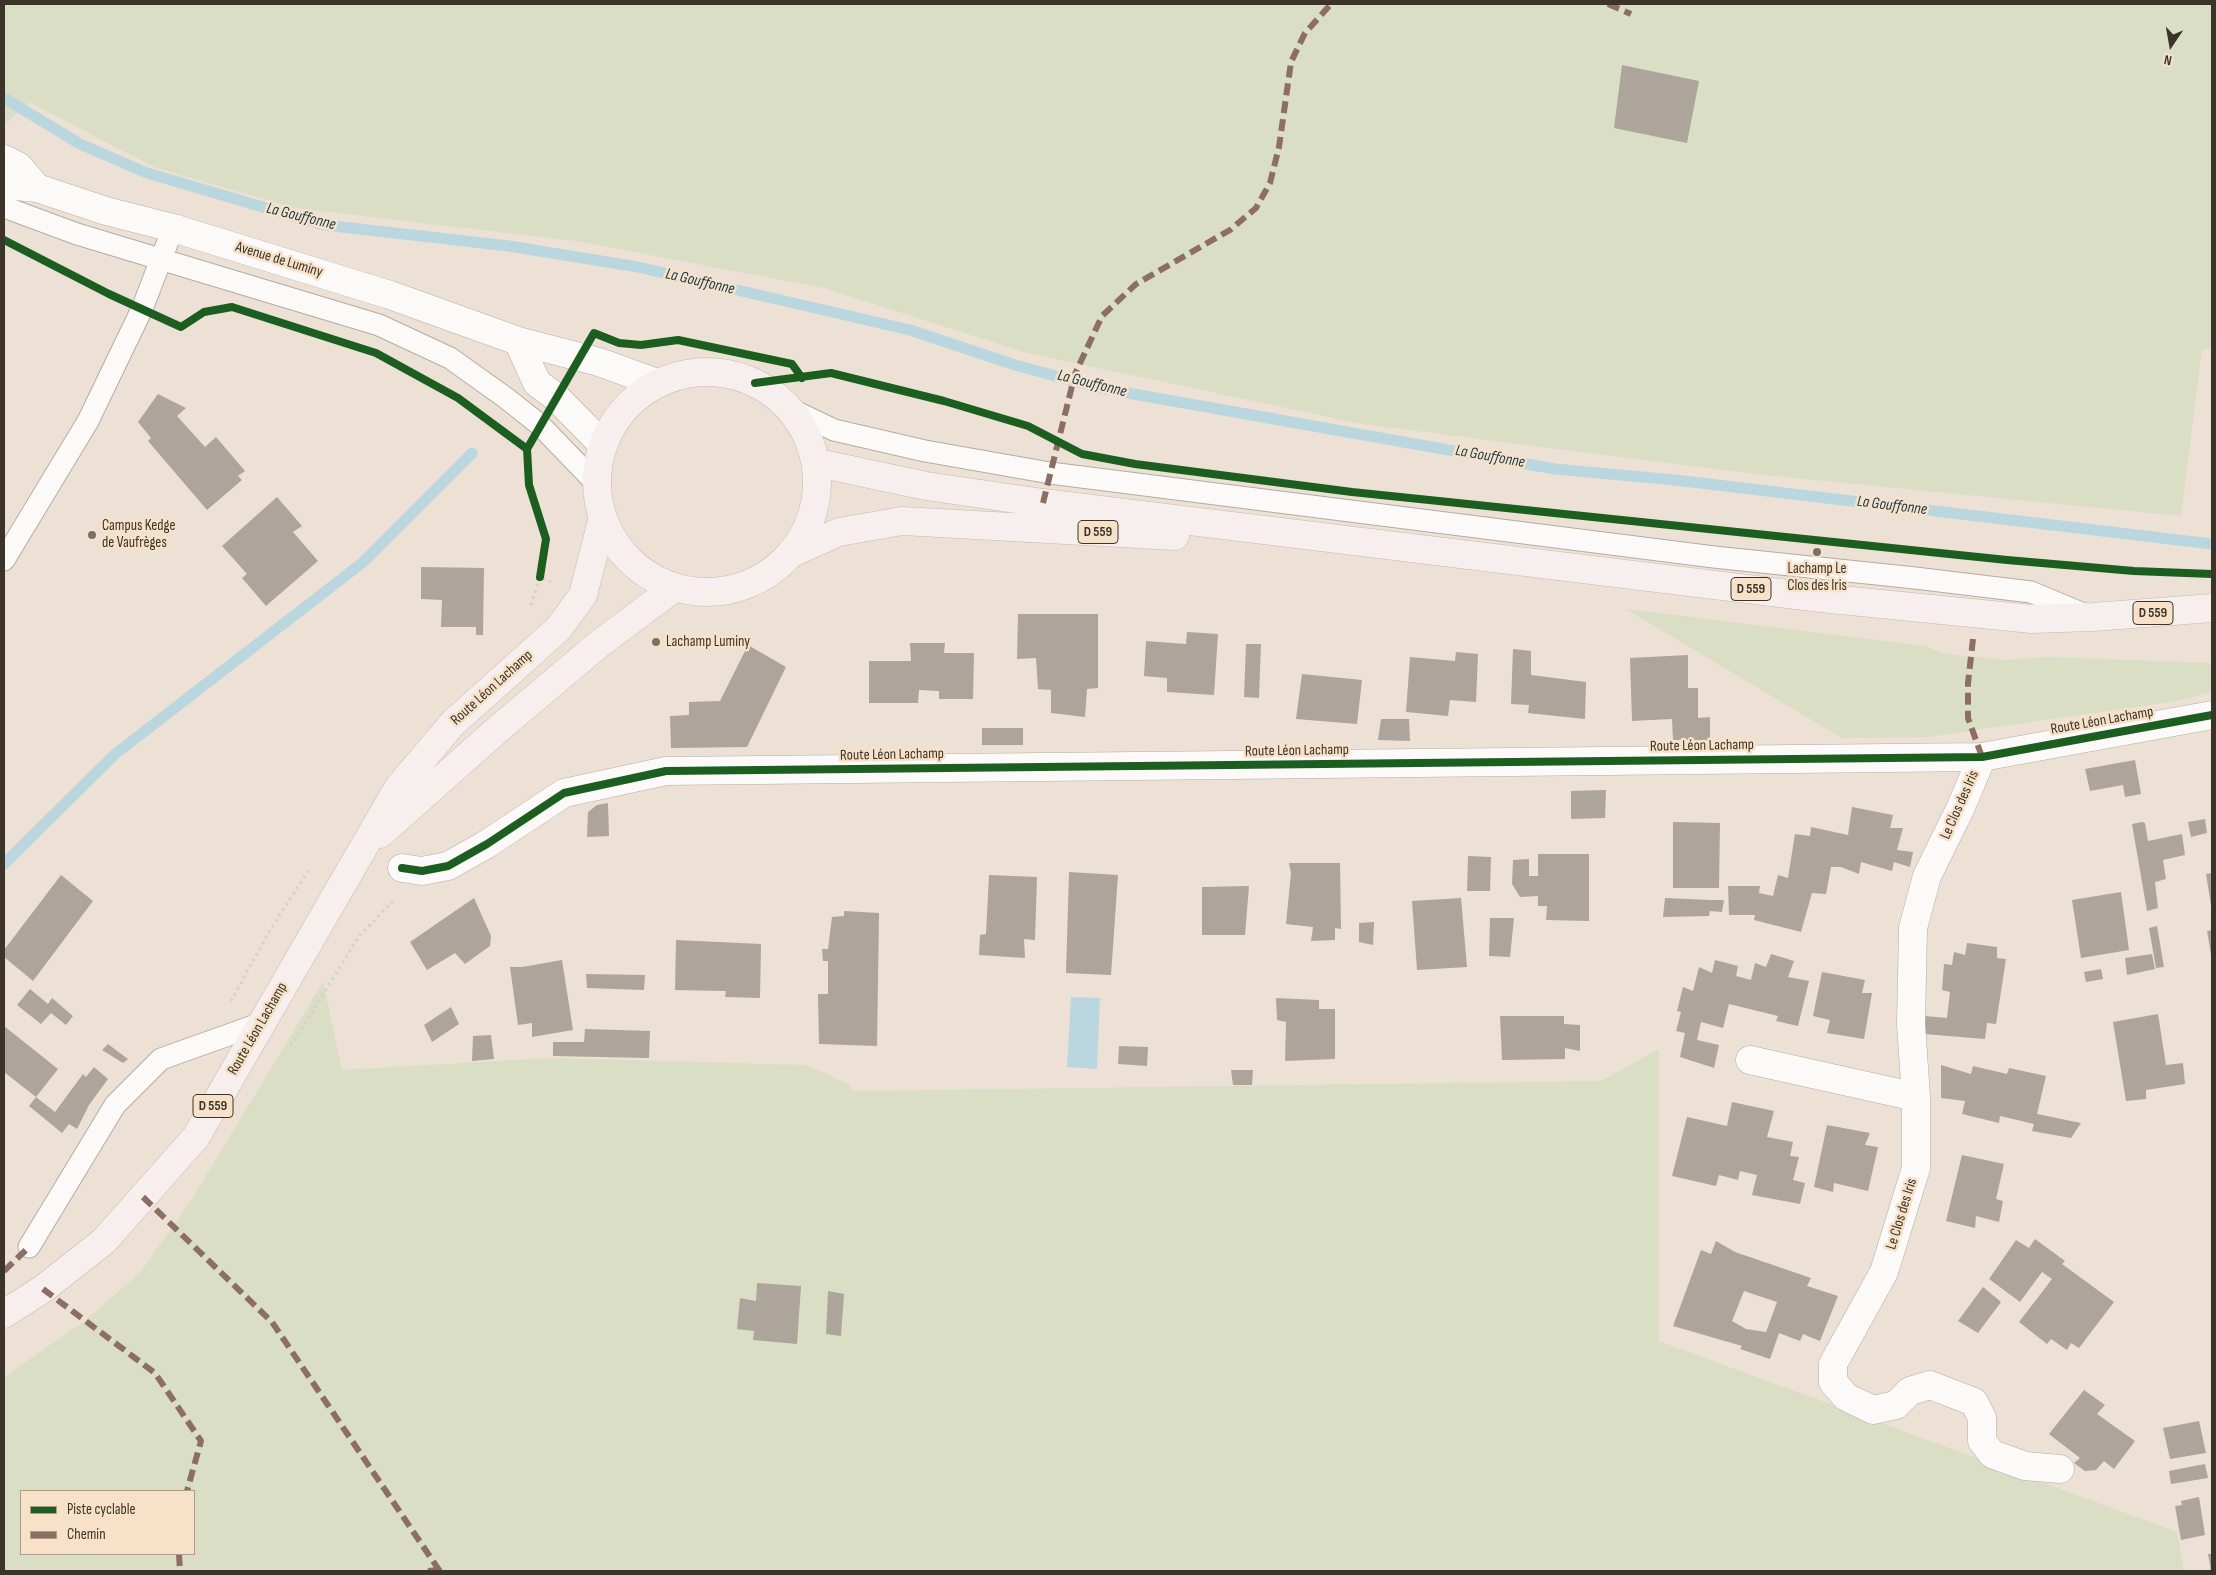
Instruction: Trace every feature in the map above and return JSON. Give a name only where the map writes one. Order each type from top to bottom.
[{"type":"main road","points":[[706,371],[731,374],[755,383],[790,409],[810,442],[818,463],[818,491],[812,518],[792,553],[768,575],[739,588],[706,593],[674,588],[643,573],[637,568],[619,550],[602,521],[595,482],[602,444],[624,408],[657,383],[681,374],[706,371]]},
{"type":"main road","name":"D 559","points":[[818,463],[926,486],[1821,598],[2032,619],[2093,617],[2212,608]]},
{"type":"main road","name":"Route Léon Lachamp","points":[[4,1314],[43,1289],[104,1241],[196,1137],[398,788],[453,723],[558,630],[583,596],[602,521]]},
{"type":"main road","name":"D 559","points":[[792,553],[839,532],[902,521],[1410,548]]},
{"type":"main road","name":"Route Léon Lachamp","points":[[363,849],[577,662],[674,588]]},
{"type":"street","points":[[4,159],[18,166],[37,188]]},
{"type":"street","name":"Avenue de Luminy","points":[[4,185],[37,188],[106,212],[173,228],[390,295],[518,341],[599,362],[657,383]]},
{"type":"street","points":[[518,341],[537,382],[556,397],[602,444]]},
{"type":"street","name":"Route Léon Lachamp","points":[[412,869],[448,866],[487,844],[564,793],[666,771],[1982,757],[2212,715]]},
{"type":"street","name":"Le Clos des Iris","points":[[1982,757],[1961,807],[1927,876],[1914,928],[1911,1024],[1916,1097],[1916,1168],[1884,1272],[1833,1364],[1833,1382],[1846,1397],[1873,1410],[1896,1405],[1910,1391],[1930,1385],[1965,1398],[1974,1402],[1982,1418],[1982,1441],[1992,1454],[2025,1466],[2060,1469]]},
{"type":"street","points":[[1750,1060],[1916,1097]]},
{"type":"lane","points":[[4,207],[78,234],[379,325],[450,358],[540,425],[595,482]]},
{"type":"lane","points":[[4,560],[88,421],[142,309],[173,228]]},
{"type":"lane","points":[[790,409],[834,430],[925,450],[1050,472],[1714,556],[2031,592],[2093,617]]},
{"type":"lane","points":[[29,1247],[115,1105],[161,1059],[262,1022]]},
{"type":"path","points":[[285,1048],[293,1043],[359,936],[412,869]]},
{"type":"green space","points":[[4,4],[2212,4],[2212,348],[2202,350],[2181,516],[1754,474],[1362,424],[1027,353],[824,288],[576,241],[295,208],[154,167],[29,102],[4,125]]},
{"type":"green space","points":[[1626,609],[1925,646],[1946,654],[2007,660],[2047,657],[2211,663],[2212,692],[2177,701],[1928,737],[1842,738]]},
{"type":"green space","points":[[323,982],[342,1070],[551,1058],[807,1065],[848,1084],[853,1091],[1601,1081],[1659,1049],[1659,1341],[2177,1532],[2184,1571],[4,1571],[4,1377],[83,1322],[140,1273],[190,1202]]},
{"type":"water","points":[[1071,997],[1100,998],[1097,1069],[1067,1067]]},
{"type":"building","points":[[1622,65],[1699,81],[1687,143],[1614,128]]},
{"type":"building","points":[[158,394],[186,408],[177,416],[205,447],[216,437],[245,471],[238,476],[242,480],[207,510],[148,441],[151,438],[138,422]]},
{"type":"building","points":[[277,497],[302,526],[293,532],[318,561],[266,606],[242,578],[247,574],[222,546]]},
{"type":"building","points":[[421,567],[484,568],[483,635],[476,635],[476,627],[441,627],[442,600],[421,599]]},
{"type":"building","points":[[1018,614],[1098,614],[1098,688],[1087,689],[1085,717],[1051,713],[1051,690],[1038,689],[1036,658],[1017,659]]},
{"type":"building","points":[[1187,632],[1218,634],[1214,695],[1167,692],[1167,678],[1144,676],[1146,641],[1186,644]]},
{"type":"building","points":[[910,643],[945,643],[944,653],[974,653],[973,699],[939,699],[939,691],[919,690],[918,703],[869,703],[869,661],[911,661]]},
{"type":"building","points":[[1246,644],[1261,644],[1259,698],[1244,697]]},
{"type":"building","points":[[748,645],[786,667],[747,747],[671,748],[670,716],[689,715],[689,702],[720,701]]},
{"type":"building","points":[[1513,649],[1531,651],[1531,675],[1586,682],[1585,719],[1528,713],[1529,705],[1511,704]]},
{"type":"building","points":[[1456,652],[1478,654],[1476,702],[1450,700],[1448,716],[1406,712],[1410,657],[1455,661]]},
{"type":"building","points":[[1688,655],[1688,688],[1698,688],[1698,718],[1710,717],[1710,740],[1673,740],[1672,719],[1632,721],[1630,658]]},
{"type":"building","points":[[1302,674],[1362,680],[1357,724],[1296,719]]},
{"type":"building","points":[[1381,719],[1409,719],[1410,741],[1378,740]]},
{"type":"building","points":[[982,728],[1023,728],[1023,745],[982,745]]},
{"type":"building","points":[[2135,760],[2141,794],[2125,797],[2123,785],[2090,791],[2085,769]]},
{"type":"building","points":[[1606,790],[1605,818],[1571,819],[1571,791]]},
{"type":"building","points":[[608,803],[609,836],[587,837],[588,812],[597,805]]},
{"type":"building","points":[[1852,807],[1893,815],[1890,828],[1903,828],[1897,850],[1913,852],[1910,867],[1894,862],[1892,871],[1861,862],[1859,874],[1841,867],[1831,867],[1826,894],[1812,893],[1801,932],[1754,920],[1755,915],[1729,915],[1728,886],[1760,886],[1759,893],[1773,896],[1778,875],[1788,878],[1795,834],[1810,836],[1811,827],[1848,835]]},
{"type":"building","points":[[2205,819],[2207,833],[2191,837],[2188,822]]},
{"type":"building","points":[[1673,822],[1720,823],[1719,888],[1673,888]]},
{"type":"building","points":[[2145,823],[2148,841],[2182,834],[2185,855],[2163,860],[2166,879],[2155,882],[2158,908],[2147,911],[2132,824]]},
{"type":"building","points":[[1538,854],[1589,854],[1589,921],[1546,920],[1547,906],[1538,906],[1538,896],[1520,897],[1512,884],[1513,860],[1529,859],[1529,876],[1538,876]]},
{"type":"building","points":[[1468,856],[1491,857],[1490,891],[1467,891]]},
{"type":"building","points":[[1289,863],[1340,863],[1341,929],[1335,928],[1335,940],[1311,941],[1313,927],[1286,924],[1291,873]]},
{"type":"building","points":[[1069,872],[1118,875],[1111,975],[1066,973]]},
{"type":"building","points":[[2212,873],[2212,905],[2211,905],[2206,874]]},
{"type":"building","points":[[61,875],[93,901],[33,981],[4,957],[4,950]]},
{"type":"building","points":[[989,875],[1037,877],[1035,940],[1024,939],[1025,958],[979,955],[980,935],[986,934]]},
{"type":"building","points":[[1249,886],[1245,935],[1202,935],[1202,887]]},
{"type":"building","points":[[2121,892],[2129,950],[2081,958],[2072,900]]},
{"type":"building","points":[[474,898],[491,936],[490,946],[465,964],[455,953],[427,970],[410,942]]},
{"type":"building","points":[[1461,898],[1467,967],[1417,970],[1412,901]]},
{"type":"building","points":[[1665,898],[1724,900],[1722,912],[1710,911],[1709,916],[1663,917]]},
{"type":"building","points":[[844,911],[879,913],[877,1046],[819,1044],[818,994],[828,994],[828,961],[823,961],[822,949],[828,949],[832,917],[844,916]]},
{"type":"building","points":[[1490,918],[1514,918],[1510,957],[1489,956]]},
{"type":"building","points":[[1374,922],[1373,945],[1359,942],[1359,923]]},
{"type":"building","points":[[2157,926],[2164,967],[2156,968],[2149,928]]},
{"type":"building","points":[[2212,930],[2212,955],[2211,955],[2207,931]]},
{"type":"building","points":[[676,940],[761,944],[760,998],[725,997],[726,991],[675,990]]},
{"type":"building","points":[[1967,943],[1997,947],[1997,958],[2006,959],[1996,1024],[1987,1023],[1985,1039],[1924,1034],[1925,1016],[1947,1018],[1950,992],[1942,990],[1944,964],[1952,965],[1954,952],[1965,955]]},
{"type":"building","points":[[1771,954],[1794,961],[1788,977],[1809,981],[1798,1026],[1776,1021],[1778,1016],[1729,1004],[1723,1028],[1701,1022],[1697,1040],[1719,1045],[1714,1068],[1680,1057],[1685,1033],[1676,1031],[1681,1012],[1677,1011],[1683,987],[1693,991],[1699,967],[1712,973],[1715,960],[1738,966],[1736,976],[1751,980],[1755,963],[1766,967]]},
{"type":"building","points":[[2152,954],[2155,969],[2127,975],[2125,958]]},
{"type":"building","points":[[562,960],[573,1030],[532,1037],[532,1023],[518,1025],[510,967],[522,967]]},
{"type":"building","points":[[2101,969],[2103,979],[2086,982],[2084,972]]},
{"type":"building","points":[[1822,972],[1865,980],[1862,993],[1872,993],[1864,1039],[1827,1033],[1830,1020],[1813,1016]]},
{"type":"building","points":[[586,974],[645,975],[644,990],[587,988]]},
{"type":"building","points":[[30,989],[48,1004],[52,998],[73,1016],[66,1025],[51,1013],[41,1024],[17,1005]]},
{"type":"building","points":[[1276,998],[1319,1000],[1319,1009],[1335,1009],[1335,1059],[1285,1061],[1286,1022],[1277,1020]]},
{"type":"building","points":[[451,1007],[459,1024],[432,1042],[424,1025]]},
{"type":"building","points":[[2158,1014],[2166,1065],[2183,1063],[2185,1084],[2146,1090],[2146,1099],[2126,1101],[2113,1022]]},
{"type":"building","points":[[1500,1016],[1564,1016],[1564,1024],[1580,1025],[1580,1051],[1565,1048],[1565,1059],[1502,1060]]},
{"type":"building","points":[[4,1026],[58,1069],[36,1097],[4,1072]]},
{"type":"building","points":[[585,1029],[650,1031],[649,1058],[553,1056],[553,1042],[584,1042]]},
{"type":"building","points":[[491,1035],[494,1059],[472,1061],[473,1036]]},
{"type":"building","points":[[108,1044],[128,1059],[123,1063],[102,1050]]},
{"type":"building","points":[[1119,1046],[1148,1047],[1147,1066],[1118,1064]]},
{"type":"building","points":[[1941,1065],[1971,1074],[1973,1066],[2007,1074],[2009,1068],[2046,1076],[2037,1114],[2081,1123],[2071,1138],[2032,1131],[2034,1124],[2000,1116],[1999,1123],[1962,1114],[1965,1101],[1941,1098]]},
{"type":"building","points":[[94,1067],[108,1079],[89,1105],[77,1129],[69,1124],[62,1133],[29,1106],[36,1097],[55,1112],[83,1074],[86,1077]]},
{"type":"building","points":[[1231,1070],[1253,1070],[1252,1085],[1233,1085]]},
{"type":"building","points":[[1732,1102],[1774,1111],[1767,1137],[1793,1142],[1790,1156],[1799,1157],[1793,1180],[1805,1183],[1800,1204],[1752,1195],[1757,1175],[1740,1171],[1738,1180],[1719,1175],[1716,1186],[1672,1176],[1687,1117],[1727,1126]]},
{"type":"building","points":[[1827,1125],[1870,1133],[1865,1145],[1878,1147],[1868,1191],[1834,1183],[1833,1192],[1814,1187]]},
{"type":"building","points":[[1962,1155],[2004,1164],[1996,1199],[2003,1201],[1999,1222],[1976,1216],[1975,1228],[1946,1221]]},
{"type":"building","points":[[2035,1239],[2065,1261],[2062,1264],[2114,1302],[2079,1348],[2071,1343],[2067,1350],[2051,1339],[2047,1344],[2019,1322],[2052,1279],[2042,1272],[2020,1302],[1989,1279],[2016,1240],[2029,1248]]},
{"type":"building","points":[[1716,1241],[1735,1252],[1811,1278],[1807,1286],[1838,1296],[1820,1341],[1803,1334],[1800,1341],[1779,1333],[1770,1359],[1740,1349],[1742,1346],[1673,1326],[1701,1250],[1711,1254]],"holes":[[[1744,1291],[1777,1302],[1766,1332],[1746,1329],[1732,1321]]]},
{"type":"building","points":[[757,1283],[801,1286],[797,1344],[753,1340],[754,1331],[737,1329],[740,1298],[756,1301]]},
{"type":"building","points":[[1983,1287],[2001,1302],[1978,1333],[1958,1321]]},
{"type":"building","points":[[828,1291],[844,1294],[841,1336],[826,1334]]},
{"type":"building","points":[[2084,1390],[2105,1405],[2097,1414],[2135,1441],[2114,1469],[2104,1461],[2096,1470],[2085,1471],[2074,1463],[2080,1458],[2049,1434]]},
{"type":"building","points":[[2199,1421],[2206,1453],[2170,1459],[2163,1428]]},
{"type":"building","points":[[2205,1464],[2208,1478],[2171,1484],[2169,1471]]},
{"type":"building","points":[[2199,1497],[2205,1535],[2181,1540],[2175,1506],[2182,1505],[2181,1501]]},
{"type":"building","points":[[2208,1554],[2212,1554],[2212,1571],[2211,1571]]},
{"type":"waterway","name":"La Gouffonne","points":[[4,98],[80,144],[147,173],[324,225],[509,246],[638,267],[910,330],[1015,365],[1100,388],[1555,469],[1675,480],[2212,544]]},
{"type":"waterway","points":[[4,864],[114,755],[362,563],[472,453]]},
{"type":"marked path","points":[[1043,503],[1075,374],[1102,316],[1136,284],[1230,230],[1256,208],[1270,183],[1279,147],[1291,62],[1305,33],[1331,4]]},
{"type":"marked path","points":[[1608,4],[1631,14]]},
{"type":"marked path","points":[[1973,639],[1968,683],[1968,718],[1982,757]]},
{"type":"marked path","points":[[143,1197],[272,1322],[439,1570]]},
{"type":"marked path","points":[[4,1271],[29,1247]]},
{"type":"marked path","points":[[43,1289],[155,1373],[201,1441],[187,1490]]},
{"type":"marked path","points":[[179,1555],[180,1571]]},
{"type":"marked path","points":[[428,1571],[439,1571]]},
{"type":"cycle path","points":[[4,240],[109,294],[181,327],[204,312],[232,307],[376,353],[458,398],[527,449]]},
{"type":"cycle path","points":[[540,577],[546,539],[529,485],[527,449],[594,333],[619,343],[641,345],[678,340],[792,364],[802,378]]},
{"type":"cycle path","points":[[755,383],[831,373],[944,401],[1028,426],[1082,454],[1135,464],[1352,492],[2007,560],[2134,571],[2212,574]]},
{"type":"cycle path","points":[[402,868],[422,871],[448,866],[487,844],[564,793],[666,771],[1982,757],[2212,715]]},
{"type":"place","name":"Campus Kedge de Vaufrèges","points":[[92,535]]},
{"type":"place","name":"Lachamp Le Clos des Iris","points":[[1817,552]]},
{"type":"place","name":"Lachamp Luminy","points":[[656,642]]}]
